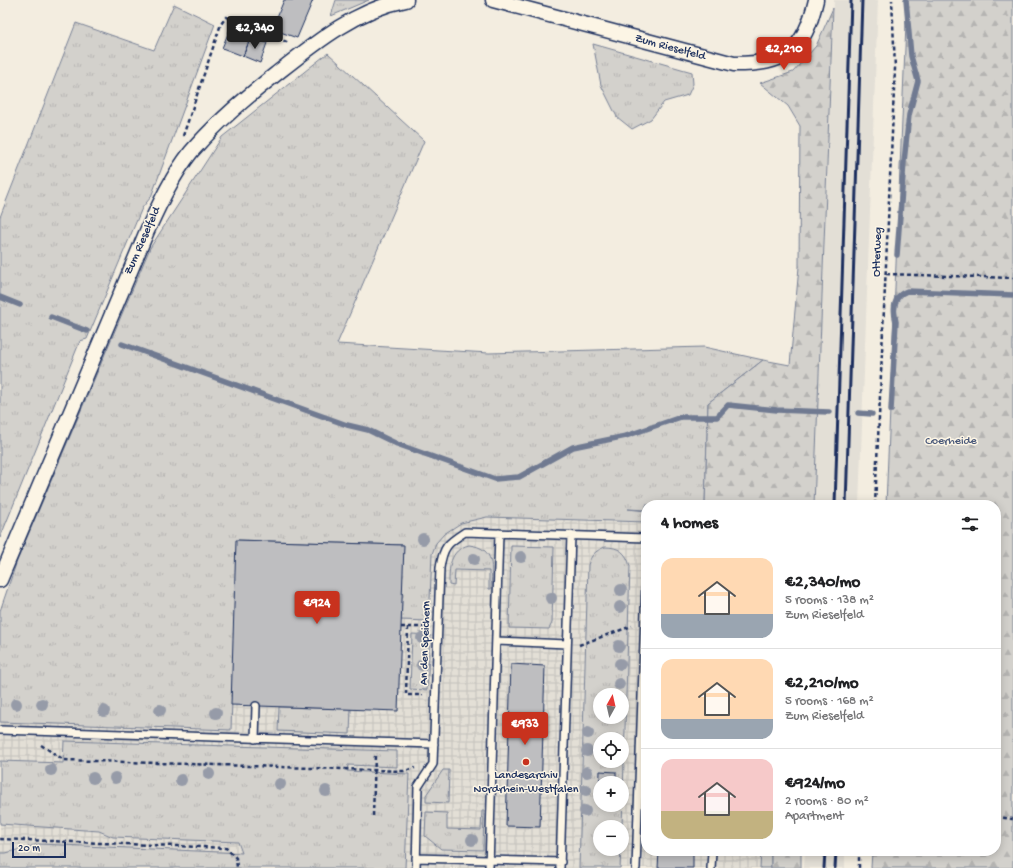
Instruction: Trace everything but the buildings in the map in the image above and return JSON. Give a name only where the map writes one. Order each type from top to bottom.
[{"type":"street","name":"Zum Rieselfeld","points":[[0,580],[104,330],[162,198],[190,153],[214,127],[244,99],[306,50],[345,23],[369,11],[406,0]]},
{"type":"street","name":"Zum Rieselfeld","points":[[492,0],[734,64],[765,63],[778,60],[791,51],[804,35],[816,0]]},
{"type":"lane","name":"An den Speichern","points":[[433,764],[442,555],[447,543],[465,532],[641,538]]},
{"type":"lane","points":[[489,868],[499,533]]},
{"type":"lane","points":[[416,858],[489,860],[560,865],[571,535]]},
{"type":"lane","points":[[496,641],[567,646]]},
{"type":"lane","points":[[255,739],[256,706]]},
{"type":"lane","points":[[0,730],[434,744]]},
{"type":"lane","points":[[416,868],[418,787],[433,764]]},
{"type":"lane","points":[[636,868],[641,792]]},
{"type":"lane","points":[[711,868],[712,856]]},
{"type":"path","name":"Otterweg","points":[[875,500],[895,68],[892,0]]},
{"type":"path","points":[[181,144],[184,128],[221,24],[226,17],[306,50]]},
{"type":"path","points":[[886,274],[1013,278]]},
{"type":"path","points":[[567,646],[641,623]]},
{"type":"path","points":[[401,627],[418,627]]},
{"type":"path","points":[[408,627],[406,695],[435,696]]},
{"type":"path","points":[[373,816],[375,750]]},
{"type":"path","points":[[64,760],[404,771],[433,764]]},
{"type":"path","points":[[1001,818],[1013,819]]},
{"type":"path","points":[[0,839],[226,848],[236,858],[237,868]]},
{"type":"path","points":[[859,868],[860,856]]},
{"type":"shaded area","points":[[834,0],[878,0],[859,500],[814,500]]},
{"type":"shaded area","points":[[55,491],[641,511],[641,856],[780,856],[779,868],[0,868],[0,624]]},
{"type":"shaded area","points":[[805,856],[845,856],[845,868],[804,868]]},
{"type":"green space","points":[[336,0],[369,0],[331,16]]},
{"type":"green space","name":"Coerheide","points":[[907,0],[1013,0],[1013,868],[871,868],[872,856],[1001,856],[1001,500],[886,500]]},
{"type":"green space","points":[[174,4],[215,24],[151,197],[142,208],[87,339],[80,341],[0,538],[0,217],[76,23],[154,50]]},
{"type":"green space","points":[[833,8],[814,500],[705,500],[708,403],[763,360],[790,365],[799,267],[800,126],[788,106],[760,83],[793,72],[816,46]]},
{"type":"green space","points":[[593,44],[692,72],[693,84],[688,95],[664,102],[651,119],[632,129],[617,117],[601,85]]},
{"type":"green space","points":[[328,53],[424,141],[337,344],[489,353],[704,347],[763,360],[708,403],[705,500],[641,500],[641,510],[628,509],[641,510],[641,522],[487,517],[461,523],[444,534],[436,543],[432,554],[429,621],[401,620],[403,545],[237,540],[231,730],[0,722],[0,611],[17,561],[150,248],[222,137]]},
{"type":"green space","points":[[469,545],[484,550],[488,555],[492,567],[491,589],[489,589],[489,571],[455,570],[454,586],[449,585],[450,566],[454,555],[462,547]]},
{"type":"green space","points":[[511,546],[554,547],[552,623],[549,629],[509,628]]},
{"type":"green space","points":[[605,547],[618,549],[624,554],[630,566],[626,688],[593,688],[593,724],[625,724],[625,732],[593,732],[593,768],[624,768],[624,776],[593,776],[593,812],[622,812],[622,820],[593,820],[593,856],[621,856],[620,868],[579,868],[588,565],[596,552]]},
{"type":"green space","points":[[412,634],[430,635],[427,690],[410,689]]},
{"type":"green space","points":[[279,707],[351,709],[350,734],[278,731]]},
{"type":"green space","points":[[64,741],[397,751],[397,767],[348,765],[347,771],[409,774],[405,868],[0,868],[0,853],[6,853],[39,844],[242,853],[238,842],[113,837],[99,831],[0,824],[0,761],[63,763]]},
{"type":"green space","points":[[443,770],[449,770],[448,803],[426,802],[426,795]]},
{"type":"green space","points":[[482,811],[484,811],[483,850],[441,849],[425,836],[426,812],[447,813],[447,829],[481,830]]},
{"type":"green space","points":[[761,856],[771,856],[771,868],[760,868]]},
{"type":"green space","points":[[771,856],[801,856],[801,868],[771,868]]},
{"type":"waterway","points":[[897,255],[909,115],[918,81],[911,56],[906,0]]},
{"type":"waterway","points":[[891,410],[896,322],[894,308],[899,296],[902,293],[907,291],[1013,295]]},
{"type":"waterway","points":[[0,297],[20,305]]},
{"type":"waterway","points":[[51,317],[87,331]]},
{"type":"waterway","points":[[122,344],[347,425],[368,430],[397,444],[495,479],[519,477],[573,447],[626,436],[681,417],[717,417],[728,405],[777,410],[829,412]]},
{"type":"waterway","points":[[858,413],[872,414]]},
{"type":"railway","points":[[835,500],[851,0]]},
{"type":"railway","points":[[846,500],[862,0]]},
{"type":"railway","points":[[824,868],[825,856]]},
{"type":"railway","points":[[835,868],[836,856]]},
{"type":"place","name":"Landesarchiv Nordrhein-Westfalen","points":[[526,762]]}]
